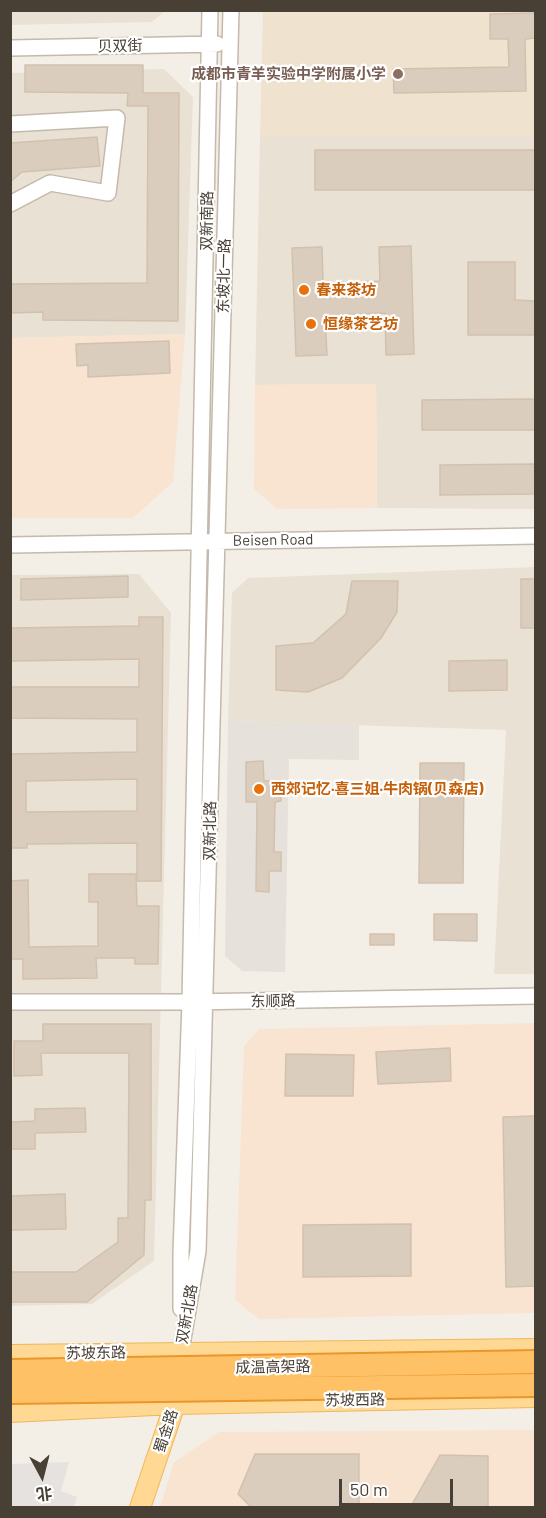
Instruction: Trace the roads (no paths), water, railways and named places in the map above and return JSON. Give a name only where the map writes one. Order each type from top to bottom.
[{"type":"highway","name":"成温高架路","points":[[10,1371],[536,1362]]},
{"type":"highway","name":"成温高架路","points":[[10,1392],[536,1385]]},
{"type":"main road","points":[[181,1351],[536,1349]]},
{"type":"main road","name":"苏坡东路","points":[[10,1355],[181,1351]]},
{"type":"main road","name":"蜀金路","points":[[140,1508],[175,1404],[181,1351]]},
{"type":"main road","name":"苏坡西路","points":[[175,1404],[536,1397]]},
{"type":"main road","points":[[10,1412],[175,1404]]},
{"type":"street","name":"双新南路","points":[[201,540],[210,10]]},
{"type":"street","name":"东坡北一路","points":[[218,541],[231,10]]},
{"type":"street","name":"贝双街","points":[[10,48],[230,43]]},
{"type":"street","points":[[10,124],[117,118],[108,193],[50,183],[10,204]]},
{"type":"street","name":"Beisen Road","points":[[10,545],[536,536]]},
{"type":"street","name":"双新北路","points":[[198,1002],[201,540]]},
{"type":"street","name":"双新北路","points":[[181,1351],[181,1253],[198,1002],[218,541]]},
{"type":"street","name":"东顺路","points":[[10,1002],[198,1002],[536,996]]},
{"type":"place","name":"成都市青羊实验中学附属小学","points":[[398,74]]},
{"type":"place","name":"春来茶坊","points":[[304,290]]},
{"type":"place","name":"恒缘茶艺坊","points":[[311,324]]},
{"type":"place","name":"西郊记忆·喜三姐·牛肉锅(贝森店)","points":[[259,789]]}]
